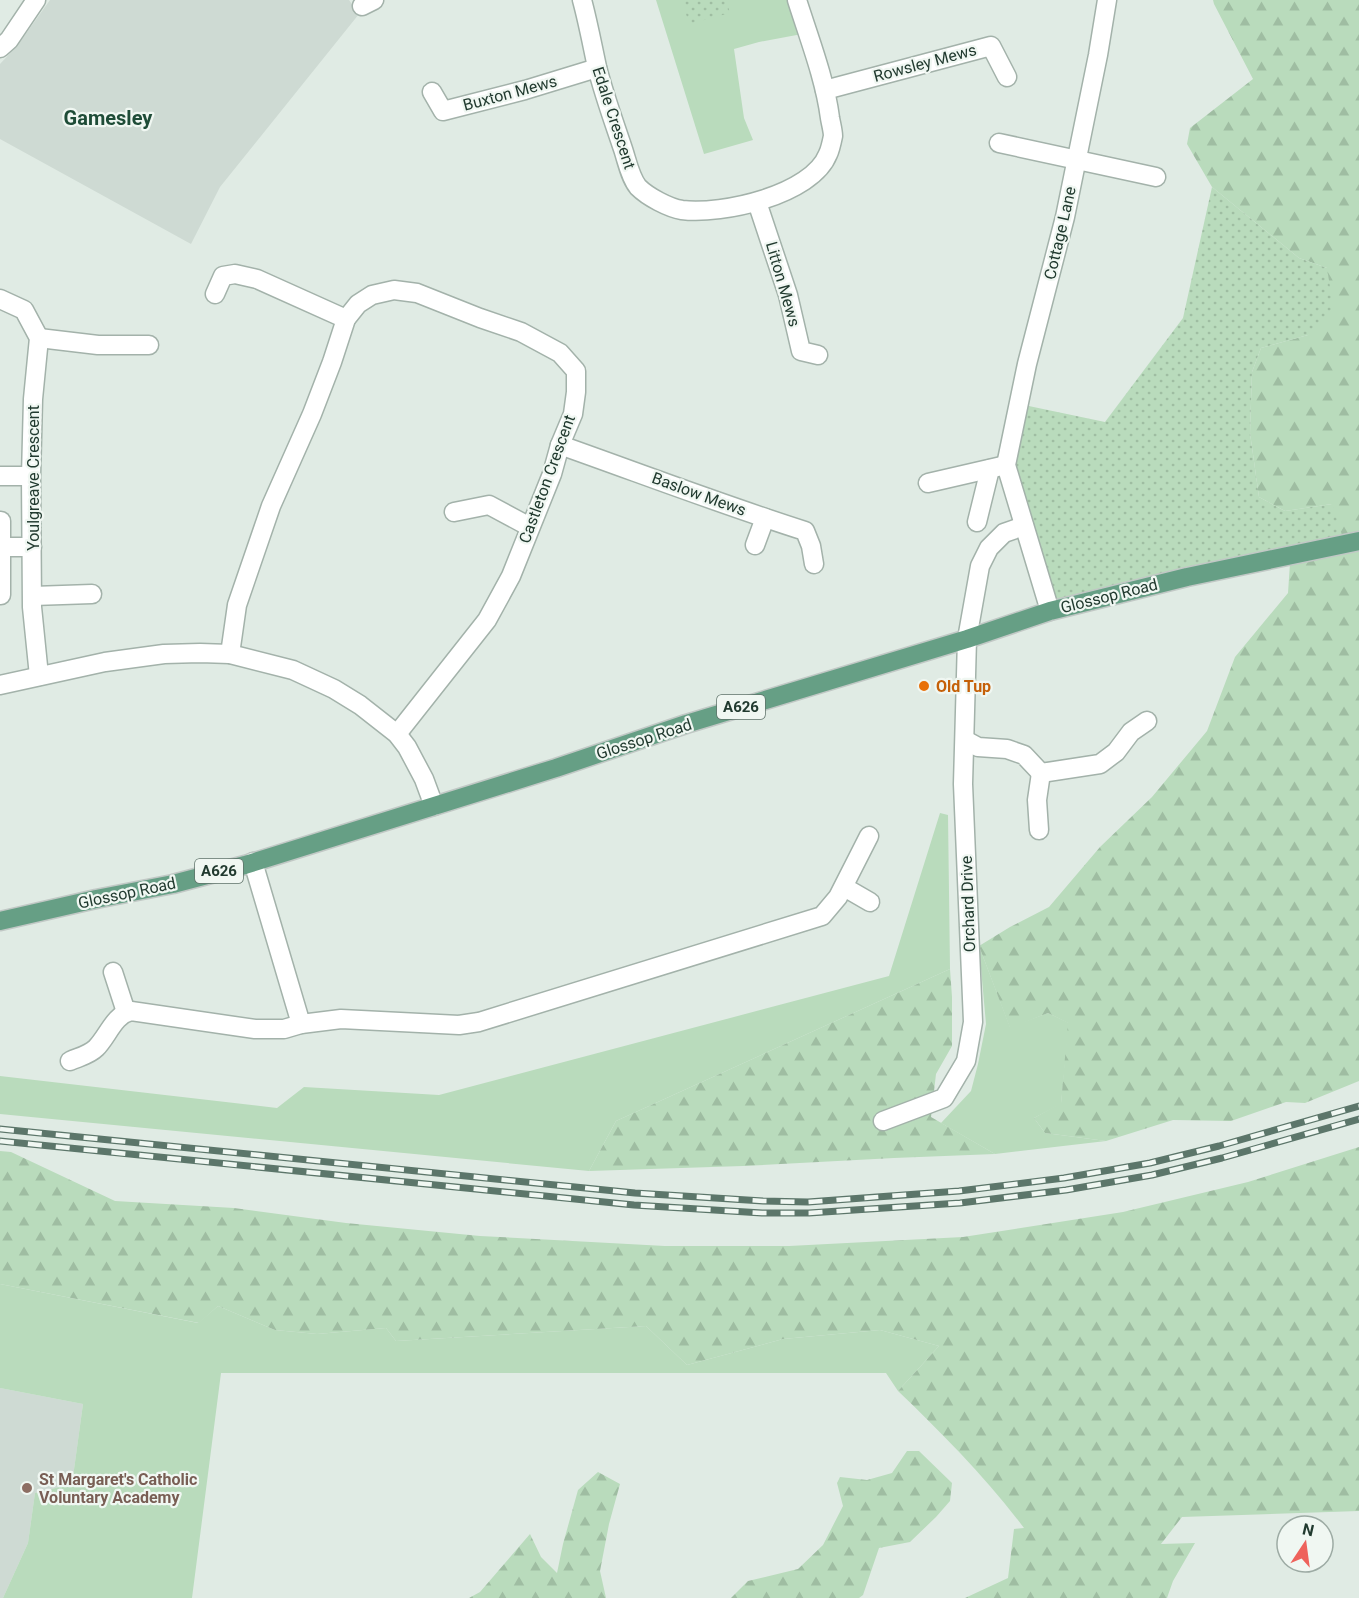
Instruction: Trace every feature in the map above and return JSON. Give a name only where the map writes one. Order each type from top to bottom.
[{"type":"main road","name":"Glossop Road","points":[[0,921],[172,884],[253,862],[1050,611],[1187,577],[1359,541]]},
{"type":"street","points":[[0,48],[9,40],[36,0]]},
{"type":"street","name":"Edale Crescent","points":[[582,0],[597,68],[627,164],[638,187],[660,203],[681,210],[709,210],[757,202],[794,188],[816,173],[828,155],[833,136],[825,90],[797,0]]},
{"type":"street","name":"Cottage Lane","points":[[977,522],[998,467],[1065,218],[1107,0]]},
{"type":"street","name":"Rowsley Mews","points":[[825,90],[991,46],[1007,77]]},
{"type":"street","name":"Buxton Mews","points":[[432,92],[442,111],[525,90],[597,68]]},
{"type":"street","points":[[999,143],[1156,177]]},
{"type":"street","name":"Litton Mews","points":[[757,202],[788,295],[801,351],[818,355]]},
{"type":"street","points":[[215,294],[223,276],[235,274],[257,279],[346,319]]},
{"type":"street","name":"Castleton Crescent","points":[[230,654],[237,605],[272,506],[312,414],[346,319],[358,304],[372,295],[394,290],[417,293],[521,332],[560,352],[576,371],[573,414],[552,474],[511,576],[487,620],[397,734]]},
{"type":"street","points":[[0,299],[24,310],[39,338],[98,345],[149,345]]},
{"type":"street","name":"Youlgreave Crescent","points":[[39,338],[33,399],[31,476],[32,607],[39,676]]},
{"type":"street","name":"Baslow Mews","points":[[560,446],[805,531],[811,546],[814,564]]},
{"type":"street","points":[[928,483],[998,467]]},
{"type":"street","name":"Cottage Lane","points":[[998,467],[1024,526],[1050,611]]},
{"type":"street","points":[[0,476],[31,476]]},
{"type":"street","points":[[454,512],[489,505],[530,527]]},
{"type":"street","points":[[755,545],[765,518]]},
{"type":"street","points":[[1,521],[1,595]]},
{"type":"street","points":[[967,639],[980,566],[989,548],[1004,533],[1024,526]]},
{"type":"street","points":[[1,547],[32,547]]},
{"type":"street","points":[[33,596],[92,594]]},
{"type":"street","name":"Orchard Drive","points":[[883,1121],[944,1098],[966,1061],[973,1022],[963,784],[967,639]]},
{"type":"street","points":[[0,684],[105,662],[164,654],[230,654],[293,670],[334,688],[397,734],[407,747],[424,779],[434,806]]},
{"type":"street","points":[[1041,773],[1100,764],[1116,752],[1131,732],[1148,721]]},
{"type":"street","points":[[965,740],[978,747],[1007,749],[1024,755],[1041,773]]},
{"type":"street","points":[[1039,830],[1037,800],[1041,773]]},
{"type":"street","points":[[70,1061],[97,1047],[120,1016],[126,1012],[138,1011],[255,1029],[284,1029],[301,1024],[341,1019],[459,1025],[479,1022],[822,916],[844,887],[868,836]]},
{"type":"street","points":[[253,862],[301,1024]]},
{"type":"street","points":[[844,887],[870,902]]},
{"type":"street","points":[[113,972],[126,1012]]},
{"type":"shaded area","points":[[50,0],[349,0],[359,14],[220,187],[191,244],[0,139],[0,64],[17,46]]},
{"type":"shaded area","name":"St Margaret's Catholic Voluntary Academy","points":[[0,1388],[83,1404],[72,1484],[35,1493],[28,1543],[3,1598],[0,1598]]},
{"type":"green space","points":[[656,0],[792,0],[802,34],[734,49],[744,118],[753,140],[704,154]]},
{"type":"green space","points":[[682,0],[726,0],[730,13],[689,24]]},
{"type":"green space","points":[[1213,0],[1359,0],[1359,1081],[1305,1103],[1286,1102],[1231,1121],[1173,1120],[1106,1141],[1045,1133],[1034,1118],[1061,1103],[1068,1023],[1048,1013],[1010,1028],[979,946],[1049,907],[1100,847],[1152,797],[1207,731],[1235,657],[1288,593],[1290,563],[1332,504],[1285,511],[1259,497],[1250,433],[1252,372],[1261,348],[1308,335],[1327,268],[1299,258],[1212,187],[1187,144],[1190,128],[1253,79]]},
{"type":"green space","points":[[1212,187],[1299,258],[1327,268],[1334,312],[1308,335],[1261,348],[1252,372],[1250,433],[1259,497],[1285,511],[1332,504],[1343,538],[1052,605],[1011,462],[1024,405],[1105,422],[1183,318]]},
{"type":"green space","points":[[940,813],[948,815],[950,969],[616,1121],[589,1171],[0,1114],[0,1076],[277,1108],[304,1087],[439,1095],[889,976]]},
{"type":"green space","points":[[979,946],[1010,1027],[1048,1013],[1069,1023],[1061,1104],[1034,1118],[1045,1133],[1106,1141],[995,1154],[941,1123],[971,1091],[978,1064],[986,1024]]},
{"type":"green space","points":[[950,969],[952,1046],[936,1074],[931,1117],[995,1154],[589,1171],[616,1121]]},
{"type":"green space","points":[[1359,1147],[1359,1511],[1182,1517],[1161,1544],[1195,1543],[1173,1581],[1167,1598],[965,1598],[1008,1578],[1014,1529],[1024,1528],[964,1457],[898,1391],[939,1346],[880,1330],[783,1339],[687,1365],[646,1326],[396,1341],[386,1328],[317,1334],[275,1330],[218,1306],[199,1323],[0,1284],[0,1151],[11,1152],[115,1201],[234,1208],[346,1223],[480,1236],[665,1246],[789,1246],[963,1237],[1123,1212],[1248,1182]]},
{"type":"green space","points":[[0,1284],[198,1323],[218,1306],[275,1330],[317,1334],[386,1328],[396,1341],[646,1326],[687,1365],[783,1339],[880,1330],[939,1346],[898,1391],[886,1373],[221,1373],[192,1598],[3,1598],[28,1543],[35,1493],[72,1484],[83,1404],[0,1388]]},
{"type":"green space","points":[[907,1451],[919,1451],[952,1483],[950,1501],[910,1542],[879,1548],[863,1595],[859,1598],[731,1598],[748,1581],[798,1569],[823,1545],[843,1506],[837,1483],[840,1477],[867,1480],[892,1473]]},
{"type":"green space","points":[[598,1472],[620,1484],[600,1571],[606,1598],[469,1598],[480,1592],[530,1534],[541,1557],[557,1573],[578,1490]]},
{"type":"railway","points":[[0,1129],[635,1193],[808,1202],[959,1191],[1064,1178],[1150,1163],[1359,1106]]},
{"type":"railway","points":[[0,1141],[634,1205],[762,1213],[809,1213],[960,1203],[1066,1190],[1152,1175],[1222,1158],[1359,1119]]},
{"type":"place","name":"Old Tup","points":[[924,686]]},
{"type":"place","name":"St Margaret's Catholic Voluntary Academy","points":[[27,1488]]},
{"type":"district","name":"Gamesley","points":[[108,118]]}]
